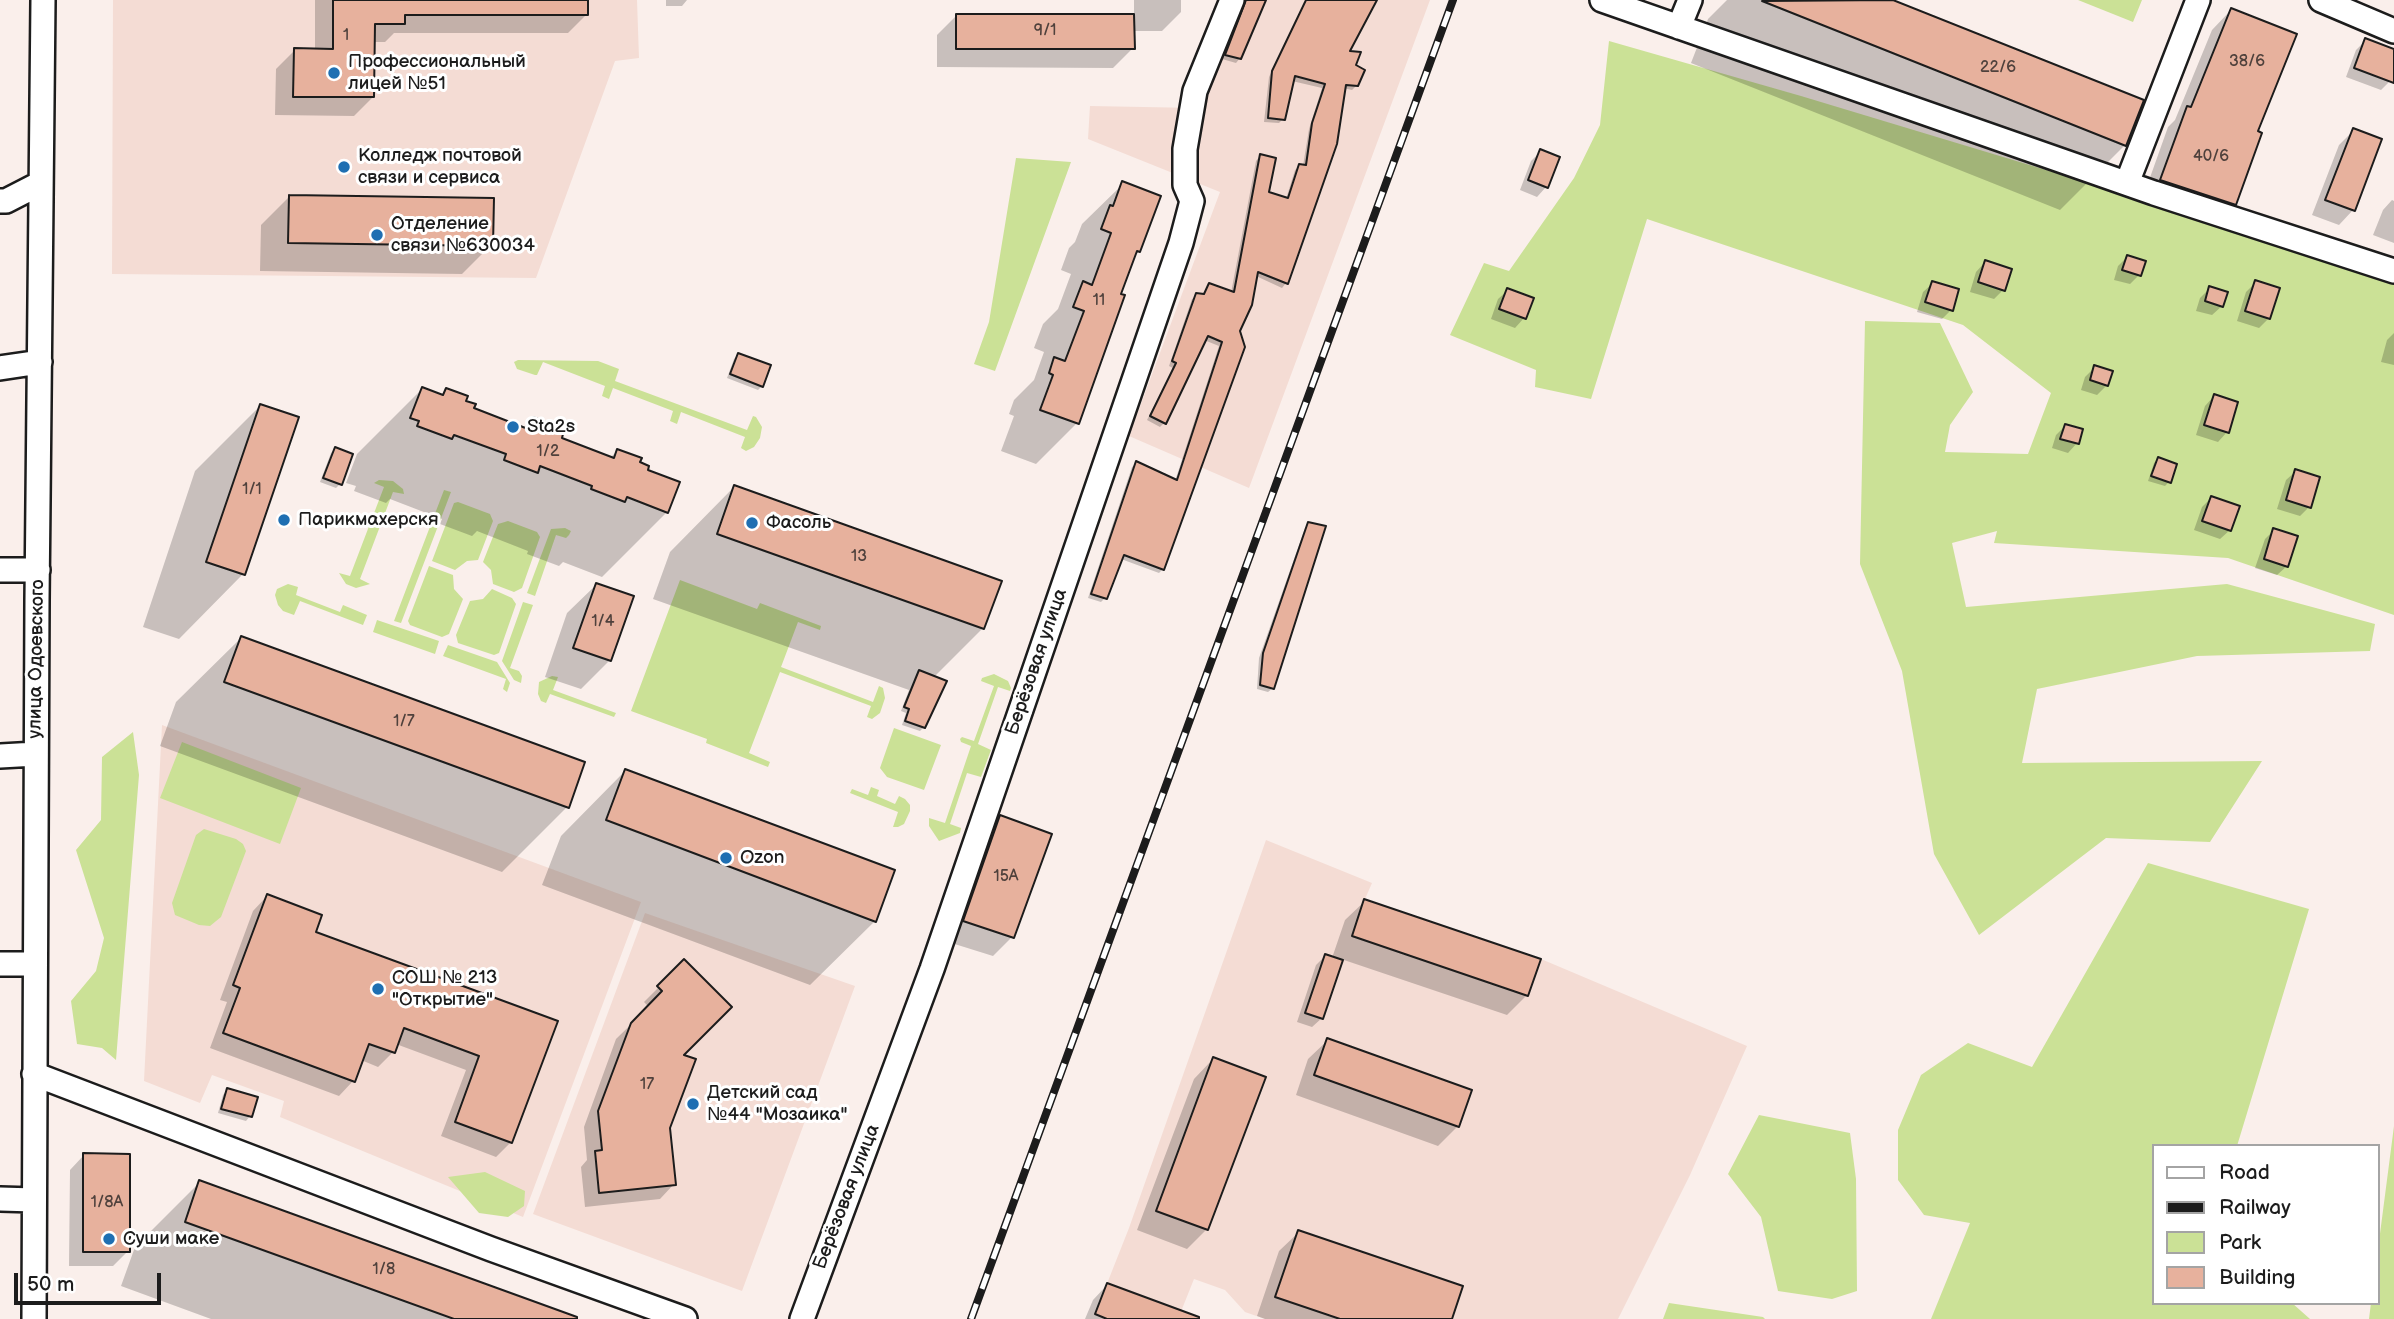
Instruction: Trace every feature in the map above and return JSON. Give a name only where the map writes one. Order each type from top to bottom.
[{"type":"street","name":"улица Одоевского","points":[[34,1319],[43,0]]},
{"type":"street","name":"Берёзовая улица","points":[[802,1319],[932,969],[1181,243],[1192,201],[1185,186],[1185,162],[1195,91],[1232,0]]},
{"type":"street","points":[[1602,0],[2127,183],[2394,271]]},
{"type":"street","points":[[1679,27],[1690,0]]},
{"type":"street","points":[[2127,183],[2197,0]]},
{"type":"street","points":[[2321,0],[2394,31]]},
{"type":"street","points":[[0,201],[6,201],[41,183]]},
{"type":"street","points":[[0,368],[40,362]]},
{"type":"street","points":[[0,570],[38,570]]},
{"type":"street","points":[[0,756],[36,754]]},
{"type":"street","points":[[0,964],[35,964]]},
{"type":"street","points":[[34,1074],[502,1253],[685,1319]]},
{"type":"street","points":[[0,1199],[34,1200]]},
{"type":"shaded area","name":"Колледж почтовой связи и сервиса","points":[[113,0],[637,0],[639,58],[615,61],[536,278],[112,274]]},
{"type":"shaded area","points":[[1240,0],[1430,0],[1249,488],[1129,436],[1220,192],[1088,139],[1090,106],[1197,108]]},
{"type":"shaded area","name":"СОШ № 213 \"Открытие\"","points":[[162,725],[641,902],[523,1217],[280,1117],[284,1101],[212,1075],[200,1103],[144,1081]]},
{"type":"shaded area","points":[[1266,840],[1372,883],[1365,899],[1541,959],[1747,1046],[1690,1175],[1618,1319],[1265,1319],[1245,1312],[1225,1290],[1194,1279],[1178,1319],[1107,1319],[1095,1314],[1129,1228]]},
{"type":"shaded area","name":"Детский сад №44 \"Мозаика\"","points":[[645,913],[855,986],[742,1291],[533,1214]]},
{"type":"green space","points":[[2078,0],[2142,0],[2133,22]]},
{"type":"green space","points":[[1609,41],[2076,179],[2394,283],[2394,615],[2228,558],[1994,543],[1997,531],[1952,543],[1966,607],[2227,584],[2375,624],[2370,651],[2197,656],[2037,689],[2022,763],[2262,761],[2210,842],[2106,838],[1979,935],[1934,854],[1902,671],[1860,564],[1865,321],[1940,323],[1973,392],[1950,425],[1945,452],[2028,454],[2051,393],[1963,325],[1647,219],[1591,399],[1535,387],[1536,370],[1450,335],[1484,263],[1509,271],[1574,178],[1600,125]]},
{"type":"green space","points":[[1016,158],[1071,162],[995,371],[974,364],[989,322]]},
{"type":"green space","points":[[598,361],[619,369],[615,381],[747,430],[753,416],[756,417],[762,427],[760,438],[754,447],[746,451],[741,448],[745,437],[681,412],[677,424],[670,421],[673,411],[613,388],[609,399],[602,396],[605,386],[543,362],[535,375],[517,369],[514,362]]},
{"type":"green space","points":[[379,480],[393,481],[403,489],[404,494],[393,492],[360,579],[370,584],[356,588],[346,584],[339,573],[350,576],[384,487],[374,483]]},
{"type":"green space","points":[[444,490],[451,492],[401,623],[394,621]]},
{"type":"green space","points":[[458,502],[490,514],[493,521],[478,560],[467,561],[455,570],[432,561],[454,503]]},
{"type":"green space","points":[[508,521],[537,532],[540,537],[522,588],[514,592],[493,584],[491,570],[483,562],[498,524]]},
{"type":"green space","points":[[565,528],[571,531],[566,538],[556,535],[535,596],[527,593],[551,529]]},
{"type":"green space","points":[[429,566],[453,575],[454,589],[463,599],[449,634],[442,637],[410,625],[408,621]]},
{"type":"green space","points":[[680,580],[757,609],[760,603],[821,626],[820,630],[798,622],[781,667],[873,702],[879,686],[883,688],[885,698],[880,713],[872,719],[867,717],[871,706],[780,672],[749,753],[770,762],[768,767],[706,743],[707,739],[631,711]]},
{"type":"green space","points":[[288,584],[298,587],[296,595],[340,612],[343,605],[367,615],[363,625],[300,601],[294,615],[283,611],[275,595],[277,589]]},
{"type":"green space","points":[[492,589],[512,598],[516,604],[499,653],[494,655],[458,643],[456,635],[470,601],[483,599]]},
{"type":"green space","points":[[523,602],[533,605],[510,668],[519,671],[522,676],[521,683],[514,680],[502,661]]},
{"type":"green space","points":[[377,620],[439,641],[435,654],[373,632]]},
{"type":"green space","points":[[448,645],[497,662],[510,683],[507,692],[503,689],[506,679],[443,656]]},
{"type":"green space","points":[[994,674],[1008,681],[1011,688],[1010,691],[998,687],[978,744],[991,750],[981,777],[967,773],[950,824],[961,828],[960,833],[939,841],[929,826],[929,818],[945,823],[971,746],[960,739],[962,737],[974,741],[994,686],[981,681],[982,678]]},
{"type":"green space","points":[[552,676],[558,677],[553,690],[616,713],[614,717],[550,694],[546,703],[541,701],[538,694],[539,682]]},
{"type":"green space","points":[[894,728],[941,745],[924,790],[887,777],[880,768]]},
{"type":"green space","points":[[133,732],[139,775],[116,1060],[102,1048],[77,1044],[71,1001],[96,971],[104,938],[76,850],[101,820],[102,757]]},
{"type":"green space","points":[[182,742],[301,788],[280,844],[160,798]]},
{"type":"green space","points":[[871,787],[879,790],[877,796],[895,804],[899,796],[905,799],[910,805],[910,811],[904,824],[893,827],[898,812],[850,793],[852,789],[868,795]]},
{"type":"green space","points":[[204,829],[236,839],[243,844],[246,851],[221,917],[210,926],[199,925],[175,915],[172,903],[196,835]]},
{"type":"green space","points":[[2148,863],[2309,909],[2238,1144],[2152,1144],[2152,1305],[2294,1305],[2310,1319],[1931,1319],[1970,1223],[1924,1215],[1898,1180],[1898,1130],[1921,1075],[1968,1043],[2032,1067]]},
{"type":"green space","points":[[1759,1115],[1850,1133],[1856,1179],[1857,1291],[1832,1299],[1778,1291],[1761,1217],[1728,1174]]},
{"type":"green space","points":[[2394,1126],[2394,1319],[2369,1319],[2371,1305],[2380,1305],[2380,1234]]},
{"type":"green space","points":[[485,1172],[525,1191],[524,1206],[508,1217],[479,1213],[448,1177]]},
{"type":"green space","points":[[1669,1303],[1763,1317],[1765,1319],[1663,1319]]},
{"type":"building","points":[[333,0],[588,0],[588,15],[405,15],[405,24],[375,24],[374,97],[293,97],[294,48],[333,49]]},
{"type":"building","points":[[1246,0],[1266,0],[1241,59],[1225,55]]},
{"type":"building","points":[[1306,0],[1377,0],[1350,51],[1361,52],[1356,65],[1365,70],[1358,86],[1346,85],[1337,144],[1288,284],[1258,272],[1252,305],[1240,331],[1245,347],[1164,570],[1124,555],[1107,599],[1091,594],[1136,461],[1177,480],[1222,342],[1208,336],[1166,424],[1150,416],[1176,363],[1172,361],[1196,293],[1204,294],[1209,283],[1234,292],[1260,154],[1276,158],[1269,192],[1288,198],[1299,164],[1306,165],[1312,123],[1325,84],[1295,76],[1285,120],[1268,118],[1272,71]]},
{"type":"building","points":[[1893,0],[2144,100],[2126,146],[1762,1]]},
{"type":"building","points":[[2231,8],[2297,34],[2258,131],[2262,133],[2236,205],[2160,180],[2187,106],[2191,107]]},
{"type":"building","points":[[956,14],[1134,14],[1135,49],[956,49]]},
{"type":"building","points":[[2365,38],[2394,49],[2394,83],[2354,68]]},
{"type":"building","points":[[2353,128],[2382,139],[2355,211],[2325,200]]},
{"type":"building","points":[[1540,149],[1560,157],[1548,188],[1528,180]]},
{"type":"building","points":[[1122,181],[1161,196],[1121,294],[1125,295],[1079,424],[1040,410],[1053,375],[1049,373],[1054,357],[1065,361],[1084,311],[1073,307],[1083,281],[1092,285],[1111,233],[1101,229]]},
{"type":"building","points":[[289,195],[494,198],[493,246],[288,243]]},
{"type":"building","points":[[2127,255],[2146,261],[2141,276],[2122,270]]},
{"type":"building","points":[[1985,260],[2012,269],[2005,291],[1978,282]]},
{"type":"building","points":[[2255,280],[2280,288],[2270,319],[2245,311]]},
{"type":"building","points":[[1932,281],[1959,289],[1953,311],[1925,302]]},
{"type":"building","points":[[2209,286],[2228,292],[2223,307],[2205,301]]},
{"type":"building","points":[[1507,288],[1534,298],[1526,319],[1499,309]]},
{"type":"building","points":[[738,353],[771,365],[763,387],[730,374]]},
{"type":"building","points":[[2094,365],[2113,371],[2108,386],[2090,380]]},
{"type":"building","points":[[422,387],[443,395],[446,388],[468,396],[466,401],[476,404],[474,408],[528,429],[533,417],[556,426],[554,431],[563,434],[562,438],[614,458],[617,449],[642,458],[640,462],[649,466],[648,470],[680,482],[668,513],[627,497],[625,502],[540,466],[538,473],[504,460],[506,454],[454,435],[452,439],[417,426],[419,421],[410,418]]},
{"type":"building","points":[[2214,394],[2238,402],[2229,433],[2204,425]]},
{"type":"building","points":[[260,404],[299,417],[245,575],[206,562]]},
{"type":"building","points":[[2065,424],[2083,429],[2079,444],[2060,439]]},
{"type":"building","points":[[335,447],[353,454],[342,485],[323,478]]},
{"type":"building","points":[[2158,457],[2177,464],[2171,483],[2151,476]]},
{"type":"building","points":[[2295,469],[2320,477],[2311,508],[2286,500]]},
{"type":"building","points":[[734,485],[1002,581],[984,629],[717,534]]},
{"type":"building","points":[[2211,496],[2240,506],[2231,531],[2202,521]]},
{"type":"building","points":[[1308,522],[1326,526],[1274,689],[1260,685],[1263,653]]},
{"type":"building","points":[[2273,528],[2298,536],[2288,567],[2264,559]]},
{"type":"building","points":[[596,583],[634,596],[611,661],[573,648]]},
{"type":"building","points":[[241,636],[585,762],[569,808],[224,682]]},
{"type":"building","points":[[919,670],[947,681],[925,728],[905,721],[909,709],[904,707]]},
{"type":"building","points":[[625,769],[895,870],[876,922],[606,820]]},
{"type":"building","points":[[1000,815],[1052,834],[1014,938],[963,921]]},
{"type":"building","points":[[267,894],[322,915],[316,932],[558,1021],[512,1143],[455,1122],[479,1056],[404,1028],[395,1053],[369,1044],[355,1082],[223,1033],[240,988],[233,985]]},
{"type":"building","points":[[1364,899],[1541,959],[1528,996],[1352,936]]},
{"type":"building","points":[[1325,954],[1343,960],[1323,1019],[1305,1013]]},
{"type":"building","points":[[684,959],[732,1007],[684,1055],[696,1059],[670,1128],[676,1185],[599,1193],[595,1151],[602,1150],[598,1111],[631,1023],[662,991],[657,986]]},
{"type":"building","points":[[1327,1038],[1472,1090],[1459,1127],[1314,1075]]},
{"type":"building","points":[[1213,1057],[1266,1077],[1208,1230],[1156,1211]]},
{"type":"building","points":[[227,1088],[258,1097],[252,1117],[221,1109]]},
{"type":"building","points":[[83,1153],[130,1154],[130,1252],[83,1252]]},
{"type":"building","points":[[199,1180],[577,1319],[454,1319],[185,1222]]},
{"type":"building","points":[[1298,1230],[1463,1286],[1452,1319],[1340,1319],[1275,1297]]},
{"type":"building","points":[[1107,1283],[1199,1319],[1107,1319],[1095,1314]]},
{"type":"railway","points":[[971,1319],[1453,0]]},
{"type":"place","name":"Профессиональный лицей №51","points":[[334,73]]},
{"type":"place","name":"Колледж почтовой связи и сервиса","points":[[344,167]]},
{"type":"place","name":"Отделение связи №630034","points":[[377,235]]},
{"type":"place","name":"Sta2s","points":[[513,427]]},
{"type":"place","name":"Парикмахерскя","points":[[284,520]]},
{"type":"place","name":"Фасоль","points":[[752,523]]},
{"type":"place","name":"Ozon","points":[[726,858]]},
{"type":"place","name":"СОШ № 213 \"Открытие\"","points":[[378,989]]},
{"type":"place","name":"Детский сад №44 \"Мозаика\"","points":[[693,1104]]},
{"type":"place","name":"Суши маке","points":[[109,1239]]}]
